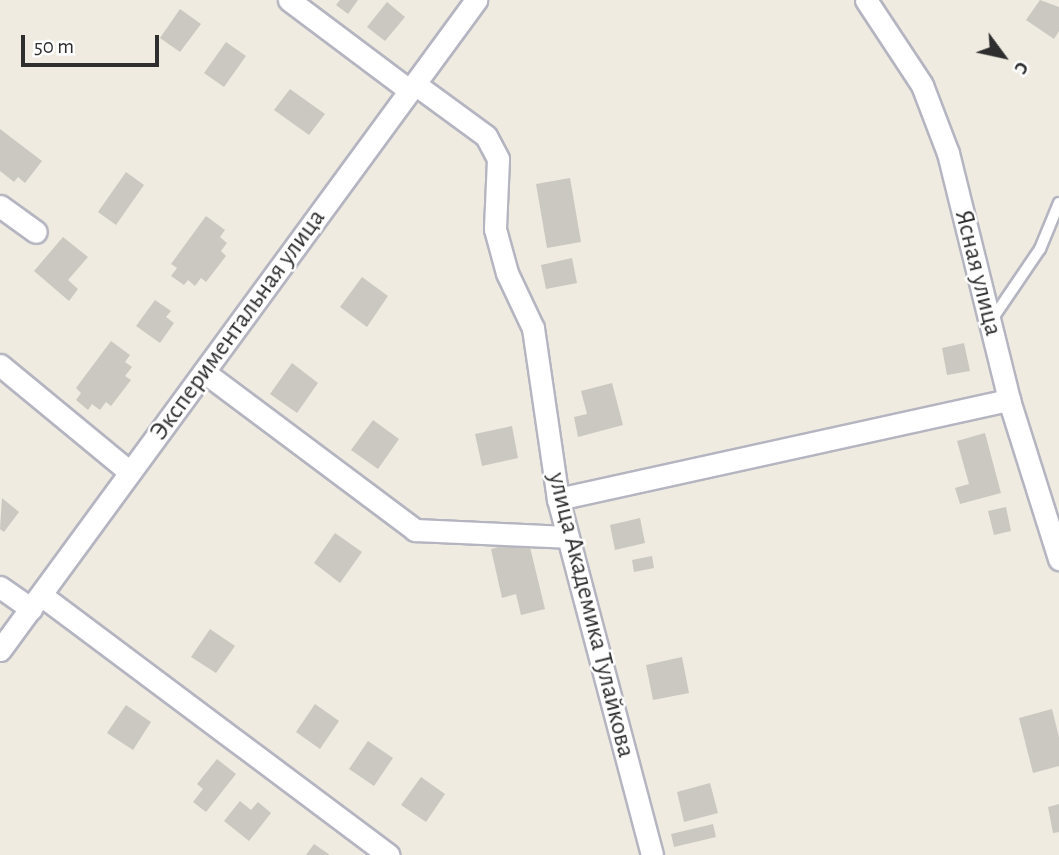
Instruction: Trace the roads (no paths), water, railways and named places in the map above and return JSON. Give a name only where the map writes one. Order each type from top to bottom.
[{"type":"street","name":"улица Академика Тулайкова","points":[[289,0],[486,136],[498,159],[495,229],[507,273],[533,328],[558,499],[652,855]]},
{"type":"street","name":"Экспериментальная улица","points":[[0,650],[475,0]]},
{"type":"street","name":"Ясная улица","points":[[866,0],[922,85],[948,153],[1009,400],[1059,559]]},
{"type":"street","points":[[0,206],[36,232]]},
{"type":"street","points":[[0,365],[130,472]]},
{"type":"street","points":[[204,372],[415,530],[567,537]]},
{"type":"street","points":[[558,499],[1009,400]]},
{"type":"street","points":[[0,587],[36,602],[388,855]]},
{"type":"lane","points":[[990,323],[1034,259],[1059,203]]}]
